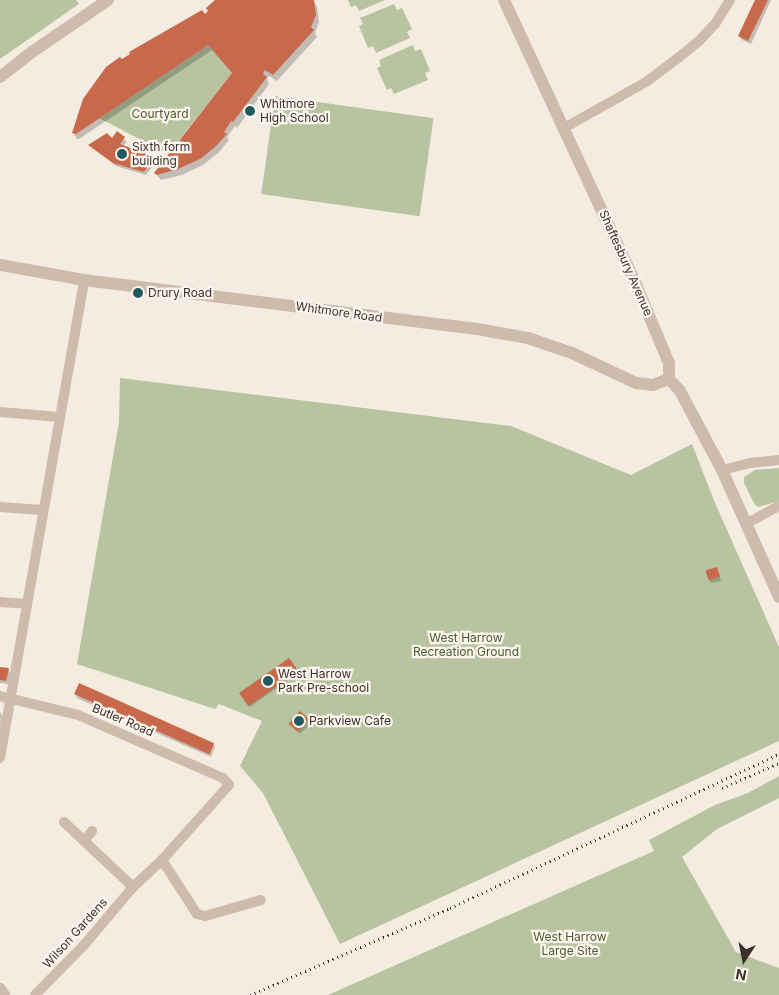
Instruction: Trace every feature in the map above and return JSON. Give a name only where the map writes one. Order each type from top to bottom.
[{"type":"street","points":[[0,77],[32,52],[108,0]]},
{"type":"street","name":"Shaftesbury Avenue","points":[[504,0],[637,287],[669,363],[669,379],[680,391],[722,470],[779,597]]},
{"type":"street","points":[[564,128],[646,82],[678,58],[698,42],[715,24],[730,0]]},
{"type":"street","name":"Whitmore Road","points":[[0,265],[84,280],[483,330],[528,338],[572,353],[636,383],[653,385],[669,379]]},
{"type":"street","points":[[0,758],[84,280]]},
{"type":"street","points":[[0,412],[59,417]]},
{"type":"street","points":[[722,470],[750,462],[779,460]]},
{"type":"street","points":[[746,524],[779,506]]},
{"type":"street","points":[[0,507],[43,510]]},
{"type":"street","points":[[0,602],[27,604]]},
{"type":"street","name":"Butler Road","points":[[0,696],[12,697],[78,715],[223,778],[229,785]]},
{"type":"street","name":"Wilson Gardens","points":[[35,995],[84,944],[134,887],[162,860],[229,785]]},
{"type":"street","points":[[64,822],[134,887]]},
{"type":"street","points":[[84,841],[92,831]]},
{"type":"street","points":[[162,860],[197,914],[205,916],[261,900]]},
{"type":"street","points":[[0,989],[4,995]]},
{"type":"green space","points":[[0,0],[76,0],[79,4],[0,59]]},
{"type":"green space","points":[[348,0],[385,0],[359,11],[356,5],[351,7]]},
{"type":"green space","points":[[394,4],[397,10],[402,8],[412,29],[407,32],[410,38],[376,53],[373,46],[368,48],[359,26],[363,24],[360,18]]},
{"type":"green space","name":"Courtyard","points":[[208,45],[232,73],[168,154],[99,118]]},
{"type":"green space","points":[[413,45],[415,51],[421,49],[430,71],[425,73],[428,80],[394,94],[391,88],[387,90],[377,68],[381,66],[379,60]]},
{"type":"green space","points":[[275,96],[433,118],[420,216],[261,194]]},
{"type":"green space","name":"West Harrow Recreation Ground","points":[[120,378],[511,426],[631,475],[692,444],[715,503],[779,647],[779,741],[340,944],[263,793],[240,766],[262,721],[219,704],[215,709],[77,664],[119,422]]},
{"type":"green space","points":[[779,468],[779,501],[759,507],[755,505],[744,483],[744,477],[755,470]]},
{"type":"green space","name":"West Harrow Large Site","points":[[779,776],[779,798],[717,829],[682,857],[736,952],[779,968],[779,995],[328,995],[654,851],[649,840],[715,805],[748,793]]},
{"type":"building","points":[[215,0],[314,0],[316,15],[311,27],[314,30],[273,75],[265,70],[263,74],[267,77],[233,122],[231,121],[224,132],[227,134],[215,147],[200,159],[178,169],[157,175],[154,173],[232,73],[208,45],[76,134],[72,133],[83,99],[106,67],[202,10],[205,14],[208,11],[206,8]]},
{"type":"building","points":[[755,0],[768,0],[748,41],[738,36]]},
{"type":"building","name":"Sixth form building","points":[[117,131],[125,137],[120,144],[155,157],[144,172],[113,163],[88,145],[107,133],[112,138]]},
{"type":"building","points":[[717,567],[720,577],[708,580],[706,571]]},
{"type":"building","name":"West Harrow Park Pre-school","points":[[289,658],[298,671],[248,706],[239,693]]},
{"type":"building","points":[[0,667],[9,668],[6,681],[0,680]]},
{"type":"building","points":[[79,683],[214,743],[209,754],[74,694]]},
{"type":"building","name":"Parkview Cafe","points":[[300,711],[309,719],[298,732],[289,724]]},
{"type":"railway","points":[[250,995],[450,908],[779,754]]},
{"type":"railway","points":[[722,788],[779,763]]},
{"type":"place","name":"Whitmore High School","points":[[250,111]]},
{"type":"place","name":"Sixth form building","points":[[122,154]]},
{"type":"place","name":"Drury Road","points":[[138,293]]},
{"type":"place","name":"West Harrow Park Pre-school","points":[[268,681]]},
{"type":"place","name":"Parkview Cafe","points":[[299,721]]}]
